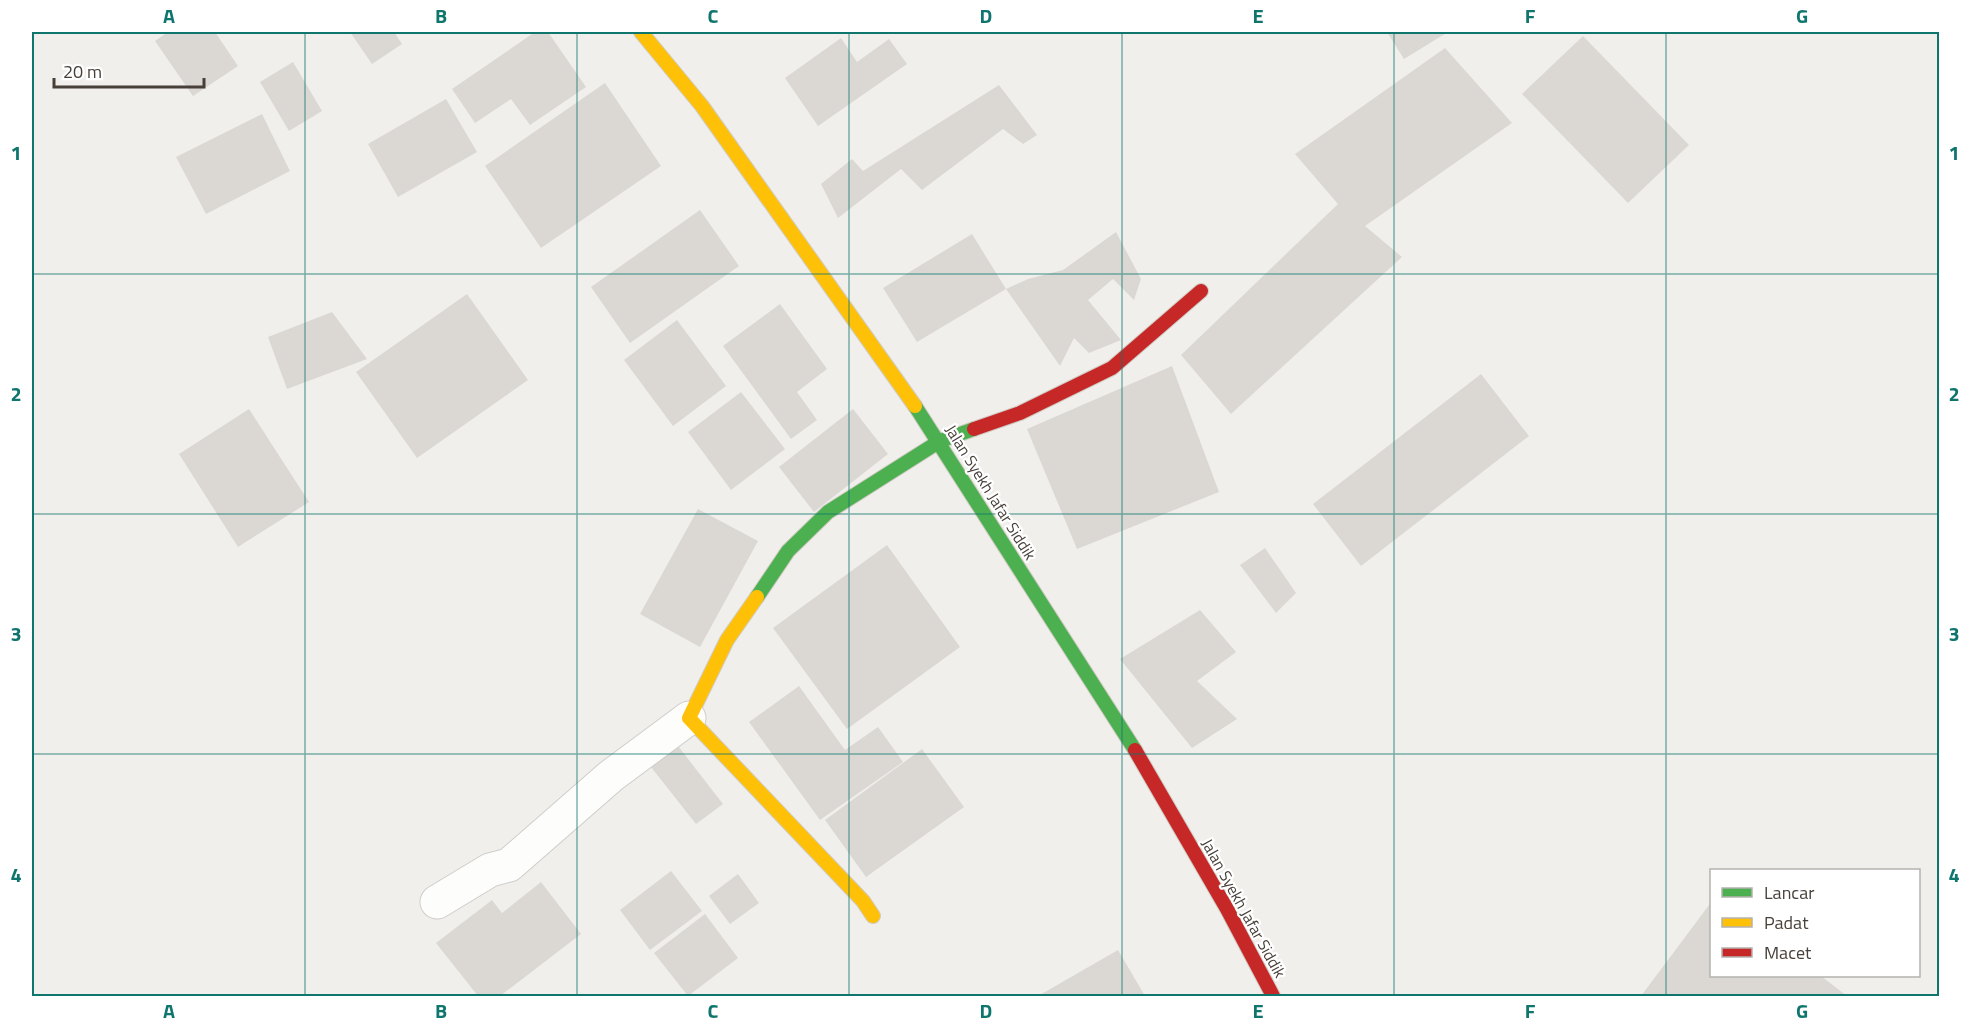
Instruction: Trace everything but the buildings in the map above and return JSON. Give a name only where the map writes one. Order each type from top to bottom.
[{"type":"main road","name":"Jalan Syekh Jafar Siddik","points":[[641,32],[702,106],[940,441],[1125,734],[1227,909],[1273,996]]},
{"type":"main road","points":[[873,916],[863,901],[689,718],[727,640],[788,551],[828,512],[940,441],[1020,412],[1112,368],[1201,291]]},
{"type":"street","points":[[437,902],[490,870],[509,866],[610,776],[689,718]]},
{"type":"traffic: fast","points":[[915,406],[1135,750]]},
{"type":"traffic: fast","points":[[757,597],[788,551],[828,512],[940,441],[974,429]]},
{"type":"traffic: slow","points":[[641,32],[702,106],[915,406]]},
{"type":"traffic: slow","points":[[757,597],[727,640],[689,718],[863,901],[873,916]]},
{"type":"traffic: jam","points":[[974,429],[1020,413],[1112,368],[1201,291]]},
{"type":"traffic: jam","points":[[1135,750],[1227,909],[1273,996]]}]
